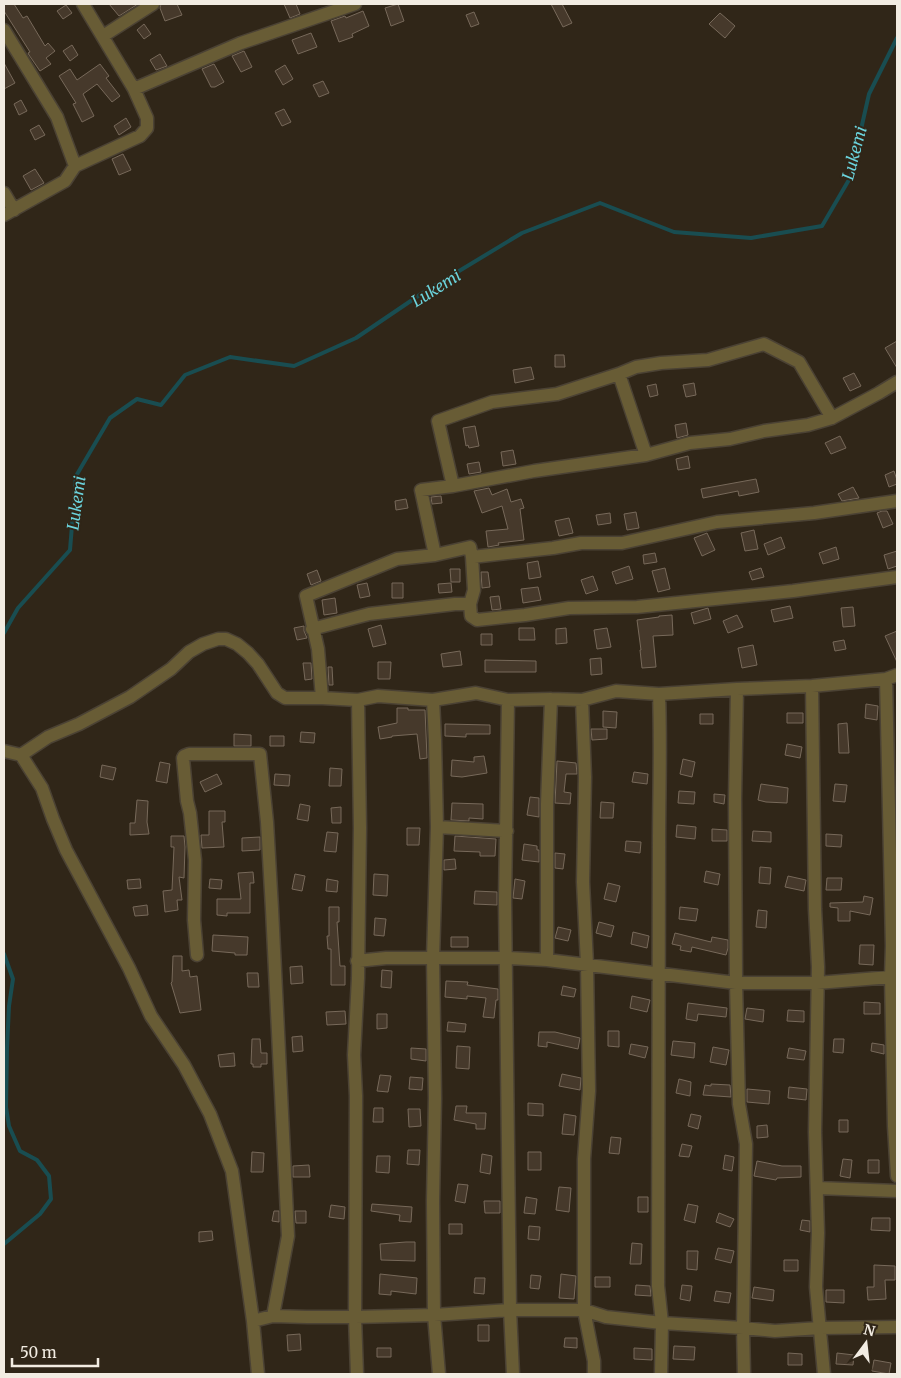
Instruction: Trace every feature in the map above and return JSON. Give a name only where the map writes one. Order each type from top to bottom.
[{"type":"street","points":[[4,193],[9,213],[65,181],[75,166],[140,136],[147,128],[147,118],[134,89],[83,4]]},
{"type":"street","points":[[102,36],[153,4]]},
{"type":"street","points":[[134,89],[241,43],[355,4]]},
{"type":"street","points":[[4,30],[57,117],[75,166]]},
{"type":"street","points":[[454,486],[438,421],[492,402],[557,394],[636,367],[661,363],[708,360],[764,344],[799,362],[832,418]]},
{"type":"street","points":[[619,374],[646,455]]},
{"type":"street","points":[[435,555],[421,490],[646,455],[690,444],[808,425],[832,418],[897,382]]},
{"type":"street","points":[[472,557],[581,543],[622,543],[717,522],[897,501]]},
{"type":"street","points":[[322,698],[318,649],[306,596],[398,559],[435,555],[470,547],[474,590],[470,604],[472,616],[477,620],[569,608],[637,607],[897,577]]},
{"type":"street","points":[[312,629],[369,614],[470,604]]},
{"type":"street","points":[[21,755],[48,737],[79,724],[130,697],[171,669],[189,652],[203,644],[226,639],[237,644],[248,653],[258,664],[277,693],[285,698],[358,700],[378,696],[433,700],[476,692],[508,700],[582,700],[616,691],[660,694],[812,686],[891,677],[893,809],[891,977],[897,1176]]},
{"type":"street","points":[[812,686],[817,983],[815,1132],[818,1233],[816,1287],[824,1374]]},
{"type":"street","points":[[737,689],[735,799],[736,983],[739,1104],[746,1144],[744,1374]]},
{"type":"street","points":[[660,694],[658,1286],[662,1323],[661,1374]]},
{"type":"street","points":[[547,960],[547,804],[551,699]]},
{"type":"street","points":[[357,1374],[355,1316],[356,1096],[354,1055],[358,978],[360,828],[358,700]]},
{"type":"street","points":[[433,700],[437,826],[433,958],[435,1098],[433,1201],[434,1315],[439,1374]]},
{"type":"street","points":[[508,700],[506,901],[510,1310],[513,1374]]},
{"type":"street","points":[[582,700],[585,777],[583,882],[589,1091],[584,1159],[584,1310],[594,1361],[594,1374]]},
{"type":"street","points":[[4,751],[21,755],[42,788],[52,819],[66,850],[130,968],[151,1016],[184,1065],[210,1114],[232,1171],[253,1321],[258,1374]]},
{"type":"street","points":[[197,955],[194,920],[195,860],[183,758],[189,754],[260,754],[271,880],[288,1236],[274,1316]]},
{"type":"street","points":[[437,826],[507,831]]},
{"type":"street","points":[[357,960],[386,958],[507,958],[547,960],[736,983],[817,983],[891,977]]},
{"type":"street","points":[[817,1188],[897,1191]]},
{"type":"street","points":[[253,1321],[274,1316],[434,1315],[510,1310],[584,1310],[606,1317],[775,1331],[820,1328],[897,1327]]},
{"type":"building","points":[[4,4],[14,4],[23,18],[27,16],[45,46],[48,43],[55,51],[46,58],[51,64],[40,71],[4,11]]},
{"type":"building","points":[[109,4],[138,4],[119,16]]},
{"type":"building","points":[[161,4],[177,4],[182,15],[165,21],[160,8]]},
{"type":"building","points":[[284,4],[296,4],[300,14],[290,18]]},
{"type":"building","points":[[398,4],[404,21],[391,26],[385,8]]},
{"type":"building","points":[[551,4],[562,4],[572,23],[563,27]]},
{"type":"building","points":[[66,5],[72,13],[63,19],[57,11]]},
{"type":"building","points":[[363,11],[369,26],[352,34],[353,37],[339,42],[331,21],[345,16],[346,18]]},
{"type":"building","points":[[474,12],[479,24],[471,27],[466,15]]},
{"type":"building","points":[[720,13],[735,26],[725,38],[709,24]]},
{"type":"building","points":[[144,24],[151,34],[144,39],[137,30]]},
{"type":"building","points":[[311,33],[317,47],[298,54],[292,40]]},
{"type":"building","points":[[72,45],[78,55],[70,61],[63,51]]},
{"type":"building","points":[[244,51],[252,67],[241,72],[232,56]]},
{"type":"building","points":[[160,54],[167,66],[156,70],[150,60]]},
{"type":"building","points":[[4,63],[15,83],[4,89]]},
{"type":"building","points":[[100,64],[109,76],[106,78],[120,96],[112,102],[97,84],[83,94],[94,116],[82,122],[73,104],[76,103],[59,76],[70,69],[77,80]]},
{"type":"building","points":[[214,64],[224,82],[211,87],[202,69]]},
{"type":"building","points":[[285,65],[293,79],[283,85],[275,71]]},
{"type":"building","points":[[323,81],[329,93],[319,97],[313,85]]},
{"type":"building","points":[[21,100],[27,111],[19,115],[14,104]]},
{"type":"building","points":[[284,109],[291,122],[282,126],[275,113]]},
{"type":"building","points":[[126,118],[131,127],[119,135],[114,126]]},
{"type":"building","points":[[39,125],[45,135],[35,140],[30,130]]},
{"type":"building","points":[[123,154],[131,170],[119,175],[112,159]]},
{"type":"building","points":[[35,169],[44,183],[31,190],[23,176]]},
{"type":"building","points":[[897,341],[897,368],[885,348]]},
{"type":"building","points":[[555,355],[564,355],[565,367],[555,367]]},
{"type":"building","points":[[531,367],[534,379],[515,383],[513,370]]},
{"type":"building","points":[[854,373],[861,386],[850,391],[843,378]]},
{"type":"building","points":[[694,383],[696,395],[686,397],[683,385]]},
{"type":"building","points":[[656,384],[658,395],[650,397],[647,386]]},
{"type":"building","points":[[686,423],[688,435],[677,438],[675,425]]},
{"type":"building","points":[[475,426],[479,446],[469,448],[468,445],[466,446],[463,428]]},
{"type":"building","points":[[840,436],[846,448],[831,454],[825,443]]},
{"type":"building","points":[[513,450],[516,464],[503,466],[501,452]]},
{"type":"building","points":[[688,456],[690,468],[678,470],[676,459]]},
{"type":"building","points":[[479,462],[481,472],[469,474],[467,464]]},
{"type":"building","points":[[894,471],[897,484],[889,487],[885,475]]},
{"type":"building","points":[[756,479],[759,492],[739,496],[738,491],[703,498],[701,489]]},
{"type":"building","points":[[853,487],[859,498],[842,501],[838,494]]},
{"type":"building","points":[[489,488],[492,495],[507,489],[511,502],[521,499],[524,508],[520,509],[524,540],[498,543],[499,545],[488,547],[486,531],[508,529],[502,506],[482,513],[474,491]]},
{"type":"building","points":[[441,496],[442,503],[432,504],[431,497]]},
{"type":"building","points":[[406,499],[408,508],[396,510],[395,501]]},
{"type":"building","points":[[887,511],[893,524],[883,528],[877,513]]},
{"type":"building","points":[[636,512],[639,528],[627,530],[624,514]]},
{"type":"building","points":[[610,513],[611,523],[598,525],[596,515]]},
{"type":"building","points":[[569,518],[573,533],[559,536],[555,521]]},
{"type":"building","points":[[754,530],[758,549],[745,551],[741,533]]},
{"type":"building","points":[[707,533],[715,550],[702,556],[694,538]]},
{"type":"building","points":[[781,537],[785,548],[768,555],[764,544]]},
{"type":"building","points":[[836,547],[839,559],[823,564],[819,553]]},
{"type":"building","points":[[897,551],[897,566],[888,569],[884,555]]},
{"type":"building","points":[[655,553],[657,562],[644,564],[643,555]]},
{"type":"building","points":[[538,561],[541,577],[529,579],[527,563]]},
{"type":"building","points":[[629,566],[633,579],[616,584],[612,572]]},
{"type":"building","points":[[665,568],[670,589],[658,592],[652,571]]},
{"type":"building","points":[[761,568],[764,577],[752,580],[749,572]]},
{"type":"building","points":[[450,569],[460,569],[460,582],[451,582]]},
{"type":"building","points":[[317,570],[321,581],[311,585],[307,574]]},
{"type":"building","points":[[481,572],[488,572],[490,587],[482,588]]},
{"type":"building","points":[[593,576],[598,590],[586,594],[581,580]]},
{"type":"building","points":[[367,583],[370,596],[360,598],[357,585]]},
{"type":"building","points":[[392,583],[403,583],[403,598],[392,598]]},
{"type":"building","points":[[451,583],[452,592],[439,593],[438,584]]},
{"type":"building","points":[[538,587],[541,600],[523,603],[521,589]]},
{"type":"building","points":[[499,596],[501,609],[492,610],[490,597]]},
{"type":"building","points":[[335,598],[337,613],[324,615],[322,600]]},
{"type":"building","points":[[790,606],[793,618],[774,622],[771,610]]},
{"type":"building","points":[[853,607],[855,626],[843,627],[841,608]]},
{"type":"building","points":[[708,608],[711,619],[694,624],[691,613]]},
{"type":"building","points":[[672,615],[673,635],[653,636],[656,667],[642,668],[637,620]]},
{"type":"building","points":[[737,615],[743,627],[728,633],[723,621]]},
{"type":"building","points":[[381,625],[386,644],[373,647],[368,629]]},
{"type":"building","points":[[304,626],[307,638],[297,640],[294,628]]},
{"type":"building","points":[[519,628],[534,628],[535,640],[519,640]]},
{"type":"building","points":[[566,628],[567,643],[556,644],[556,629]]},
{"type":"building","points":[[607,628],[611,647],[597,649],[594,630]]},
{"type":"building","points":[[897,631],[897,662],[885,636]]},
{"type":"building","points":[[481,634],[492,634],[492,645],[481,645]]},
{"type":"building","points":[[844,640],[846,649],[835,651],[833,642]]},
{"type":"building","points":[[753,645],[757,665],[742,668],[738,648]]},
{"type":"building","points":[[460,651],[462,665],[443,667],[441,654]]},
{"type":"building","points":[[601,658],[602,674],[591,675],[590,659]]},
{"type":"building","points":[[485,660],[536,661],[536,672],[485,672]]},
{"type":"building","points":[[378,662],[391,662],[390,679],[378,679]]},
{"type":"building","points":[[303,663],[311,663],[312,679],[305,680]]},
{"type":"building","points":[[328,667],[332,667],[333,685],[329,685]]},
{"type":"building","points":[[866,704],[878,706],[877,720],[865,718]]},
{"type":"building","points":[[397,708],[425,710],[427,758],[420,759],[417,734],[380,739],[378,727],[397,723]]},
{"type":"building","points":[[603,711],[617,712],[616,728],[603,727]]},
{"type":"building","points":[[787,713],[803,713],[803,723],[787,723]]},
{"type":"building","points":[[700,714],[713,714],[713,724],[700,724]]},
{"type":"building","points":[[847,723],[849,753],[839,753],[838,724]]},
{"type":"building","points":[[445,724],[490,725],[490,734],[466,734],[466,737],[445,736]]},
{"type":"building","points":[[591,729],[607,729],[607,739],[592,740]]},
{"type":"building","points":[[301,732],[315,733],[314,743],[300,742]]},
{"type":"building","points":[[234,734],[251,735],[251,746],[234,746]]},
{"type":"building","points":[[270,736],[284,736],[284,746],[270,746]]},
{"type":"building","points":[[787,744],[802,747],[800,758],[785,755]]},
{"type":"building","points":[[484,756],[487,773],[462,777],[451,776],[452,760],[474,762],[474,757]]},
{"type":"building","points":[[683,759],[695,762],[692,777],[680,774]]},
{"type":"building","points":[[557,761],[576,763],[577,774],[566,774],[564,792],[571,793],[570,804],[555,803]]},
{"type":"building","points":[[160,762],[170,764],[167,783],[156,781]]},
{"type":"building","points":[[102,765],[116,768],[113,780],[100,777]]},
{"type":"building","points":[[330,768],[342,769],[341,786],[329,786]]},
{"type":"building","points":[[634,772],[648,774],[647,784],[632,782]]},
{"type":"building","points":[[217,774],[222,784],[205,792],[200,782]]},
{"type":"building","points":[[275,774],[290,775],[289,786],[274,785]]},
{"type":"building","points":[[761,784],[788,788],[787,803],[758,800]]},
{"type":"building","points":[[835,784],[847,785],[845,802],[833,801]]},
{"type":"building","points":[[679,791],[695,792],[694,804],[678,803]]},
{"type":"building","points":[[714,794],[725,795],[724,804],[714,802]]},
{"type":"building","points":[[530,797],[539,798],[539,817],[527,815]]},
{"type":"building","points":[[137,800],[148,801],[147,822],[149,834],[130,835],[130,823],[135,823]]},
{"type":"building","points":[[601,802],[614,803],[613,818],[600,818]]},
{"type":"building","points":[[452,803],[483,804],[483,819],[469,818],[469,821],[451,820]]},
{"type":"building","points":[[300,804],[310,806],[308,821],[297,819]]},
{"type":"building","points":[[341,807],[341,823],[332,823],[331,808]]},
{"type":"building","points":[[209,811],[225,811],[225,822],[222,822],[224,847],[202,848],[201,835],[209,835]]},
{"type":"building","points":[[677,825],[696,827],[695,839],[676,837]]},
{"type":"building","points":[[407,828],[420,828],[419,845],[407,845]]},
{"type":"building","points":[[712,829],[727,830],[727,841],[712,841]]},
{"type":"building","points":[[753,831],[771,832],[771,842],[752,841]]},
{"type":"building","points":[[327,832],[338,833],[336,852],[324,851]]},
{"type":"building","points":[[826,834],[842,835],[841,847],[826,846]]},
{"type":"building","points":[[171,836],[184,836],[184,878],[179,877],[182,900],[177,900],[178,910],[165,912],[163,891],[172,890],[174,847],[171,847]]},
{"type":"building","points":[[455,836],[496,839],[495,856],[480,856],[480,852],[454,851]]},
{"type":"building","points":[[260,837],[260,850],[242,851],[242,838]]},
{"type":"building","points":[[626,841],[641,842],[640,853],[625,851]]},
{"type":"building","points":[[524,844],[537,846],[539,862],[522,860]]},
{"type":"building","points":[[555,853],[565,854],[563,869],[555,868]]},
{"type":"building","points":[[455,859],[456,869],[444,870],[444,860]]},
{"type":"building","points":[[760,867],[771,868],[770,884],[759,883]]},
{"type":"building","points":[[706,871],[720,874],[718,885],[704,882]]},
{"type":"building","points":[[253,872],[254,883],[250,883],[250,913],[227,913],[227,916],[217,915],[217,899],[241,899],[238,873]]},
{"type":"building","points":[[295,874],[305,876],[302,891],[292,889]]},
{"type":"building","points":[[374,874],[388,875],[387,896],[373,895]]},
{"type":"building","points":[[788,876],[806,880],[804,891],[785,887]]},
{"type":"building","points":[[827,878],[842,878],[841,890],[826,890]]},
{"type":"building","points":[[140,879],[141,888],[128,889],[127,880]]},
{"type":"building","points":[[210,879],[222,880],[221,889],[209,888]]},
{"type":"building","points":[[327,879],[338,881],[337,892],[326,891]]},
{"type":"building","points":[[515,879],[525,881],[522,899],[513,898]]},
{"type":"building","points":[[608,883],[620,886],[616,902],[604,899]]},
{"type":"building","points":[[475,891],[497,892],[497,905],[474,904]]},
{"type":"building","points":[[864,896],[873,898],[870,915],[850,911],[850,921],[838,921],[838,908],[830,907],[830,903],[863,902]]},
{"type":"building","points":[[147,905],[148,915],[135,916],[133,907]]},
{"type":"building","points":[[329,907],[339,907],[339,922],[337,922],[340,966],[345,966],[345,985],[331,985],[331,949],[328,949],[327,936],[329,936]]},
{"type":"building","points":[[680,907],[698,909],[696,921],[679,919]]},
{"type":"building","points":[[758,910],[767,911],[766,928],[756,927]]},
{"type":"building","points":[[375,918],[386,919],[384,936],[374,935]]},
{"type":"building","points":[[599,922],[614,926],[611,937],[596,933]]},
{"type":"building","points":[[558,927],[571,930],[568,941],[555,938]]},
{"type":"building","points":[[633,932],[649,936],[647,948],[631,944]]},
{"type":"building","points":[[675,933],[711,942],[712,937],[728,940],[726,955],[692,947],[691,952],[680,950],[681,946],[672,944]]},
{"type":"building","points":[[213,935],[248,937],[247,955],[212,951]]},
{"type":"building","points":[[451,937],[468,937],[468,947],[451,947]]},
{"type":"building","points":[[860,945],[874,945],[873,965],[859,964]]},
{"type":"building","points":[[173,956],[182,956],[182,971],[189,970],[190,977],[197,976],[201,1010],[180,1013],[171,983]]},
{"type":"building","points":[[302,966],[303,983],[291,984],[290,967]]},
{"type":"building","points":[[382,970],[392,971],[391,988],[381,987]]},
{"type":"building","points":[[247,973],[258,973],[259,987],[248,987]]},
{"type":"building","points":[[446,981],[468,982],[467,985],[498,989],[498,1000],[496,1000],[494,1018],[483,1017],[486,998],[467,996],[467,999],[445,997]]},
{"type":"building","points":[[563,986],[576,989],[574,997],[561,995]]},
{"type":"building","points":[[632,996],[650,1000],[647,1012],[630,1008]]},
{"type":"building","points":[[864,1002],[880,1003],[880,1014],[864,1014]]},
{"type":"building","points":[[688,1003],[727,1008],[726,1017],[698,1014],[697,1021],[686,1019]]},
{"type":"building","points":[[747,1008],[764,1010],[763,1022],[745,1019]]},
{"type":"building","points":[[788,1010],[804,1011],[804,1022],[787,1021]]},
{"type":"building","points":[[345,1011],[346,1024],[327,1025],[326,1012]]},
{"type":"building","points":[[377,1014],[387,1014],[387,1028],[377,1029]]},
{"type":"building","points":[[448,1022],[466,1024],[465,1032],[447,1031]]},
{"type":"building","points":[[608,1031],[619,1031],[619,1047],[608,1046]]},
{"type":"building","points":[[539,1032],[555,1032],[580,1038],[578,1049],[547,1042],[547,1047],[538,1046]]},
{"type":"building","points":[[302,1036],[303,1051],[293,1052],[292,1037]]},
{"type":"building","points":[[252,1039],[260,1039],[261,1053],[267,1053],[267,1064],[261,1064],[261,1067],[253,1067],[253,1064],[251,1064]]},
{"type":"building","points":[[834,1039],[844,1039],[843,1053],[833,1052]]},
{"type":"building","points":[[673,1041],[695,1043],[694,1058],[671,1055]]},
{"type":"building","points":[[872,1043],[884,1045],[884,1054],[871,1051]]},
{"type":"building","points":[[631,1044],[648,1047],[645,1058],[629,1054]]},
{"type":"building","points":[[457,1046],[470,1047],[469,1069],[456,1068]]},
{"type":"building","points":[[713,1047],[729,1050],[726,1065],[710,1062]]},
{"type":"building","points":[[411,1048],[426,1049],[426,1061],[411,1059]]},
{"type":"building","points":[[789,1048],[806,1051],[804,1060],[787,1058]]},
{"type":"building","points":[[234,1053],[235,1066],[220,1067],[218,1055]]},
{"type":"building","points":[[562,1074],[581,1078],[580,1090],[559,1086]]},
{"type":"building","points":[[380,1075],[391,1076],[388,1092],[377,1091]]},
{"type":"building","points":[[410,1077],[423,1078],[422,1090],[409,1089]]},
{"type":"building","points":[[679,1079],[691,1082],[690,1096],[676,1093]]},
{"type":"building","points":[[711,1084],[730,1085],[731,1097],[703,1095],[705,1085],[711,1086]]},
{"type":"building","points":[[789,1087],[807,1089],[806,1100],[788,1098]]},
{"type":"building","points":[[747,1089],[770,1091],[769,1104],[747,1102]]},
{"type":"building","points":[[528,1103],[543,1104],[543,1116],[528,1115]]},
{"type":"building","points":[[456,1106],[467,1106],[466,1113],[486,1113],[485,1129],[476,1129],[476,1124],[454,1120]]},
{"type":"building","points":[[374,1108],[383,1108],[383,1122],[373,1122]]},
{"type":"building","points":[[408,1109],[420,1109],[421,1126],[409,1127]]},
{"type":"building","points":[[564,1114],[576,1116],[574,1135],[562,1134]]},
{"type":"building","points":[[691,1114],[701,1116],[698,1129],[688,1126]]},
{"type":"building","points":[[839,1120],[848,1120],[848,1132],[839,1132]]},
{"type":"building","points":[[767,1125],[768,1137],[757,1138],[757,1126]]},
{"type":"building","points":[[611,1137],[621,1138],[619,1154],[609,1153]]},
{"type":"building","points":[[682,1144],[692,1146],[689,1157],[679,1156]]},
{"type":"building","points":[[408,1150],[420,1150],[419,1165],[407,1164]]},
{"type":"building","points":[[252,1152],[264,1153],[263,1172],[251,1172]]},
{"type":"building","points":[[528,1152],[541,1152],[541,1170],[528,1170]]},
{"type":"building","points":[[482,1154],[492,1156],[490,1174],[480,1172]]},
{"type":"building","points":[[725,1155],[734,1157],[732,1171],[723,1169]]},
{"type":"building","points":[[377,1156],[390,1156],[389,1173],[376,1172]]},
{"type":"building","points":[[843,1159],[852,1160],[850,1178],[840,1176]]},
{"type":"building","points":[[868,1160],[879,1160],[879,1173],[868,1173]]},
{"type":"building","points":[[757,1161],[782,1166],[801,1166],[801,1177],[777,1178],[776,1180],[754,1176]]},
{"type":"building","points":[[309,1165],[310,1177],[293,1177],[293,1166]]},
{"type":"building","points":[[458,1184],[468,1185],[465,1203],[455,1201]]},
{"type":"building","points":[[559,1187],[571,1188],[569,1212],[556,1210]]},
{"type":"building","points":[[526,1197],[537,1199],[535,1214],[524,1213]]},
{"type":"building","points":[[638,1197],[648,1197],[648,1212],[638,1212]]},
{"type":"building","points":[[484,1201],[500,1201],[500,1213],[485,1213]]},
{"type":"building","points":[[372,1204],[412,1207],[411,1222],[399,1221],[400,1215],[371,1211]]},
{"type":"building","points":[[688,1204],[698,1206],[695,1223],[684,1220]]},
{"type":"building","points":[[331,1205],[345,1207],[344,1219],[329,1217]]},
{"type":"building","points":[[274,1211],[279,1211],[279,1222],[272,1221]]},
{"type":"building","points":[[295,1211],[306,1211],[306,1223],[296,1223]]},
{"type":"building","points":[[719,1213],[734,1219],[730,1227],[716,1222]]},
{"type":"building","points":[[872,1218],[890,1218],[890,1231],[871,1230]]},
{"type":"building","points":[[802,1220],[810,1221],[810,1232],[800,1230]]},
{"type":"building","points":[[449,1224],[462,1224],[462,1234],[449,1234]]},
{"type":"building","points":[[529,1226],[540,1227],[539,1240],[528,1239]]},
{"type":"building","points":[[212,1231],[213,1240],[199,1242],[199,1232]]},
{"type":"building","points":[[415,1242],[415,1261],[381,1260],[380,1244]]},
{"type":"building","points":[[632,1243],[642,1244],[641,1264],[630,1264]]},
{"type":"building","points":[[718,1248],[734,1251],[731,1263],[715,1259]]},
{"type":"building","points":[[687,1251],[698,1251],[697,1270],[687,1269]]},
{"type":"building","points":[[784,1260],[798,1260],[798,1271],[784,1271]]},
{"type":"building","points":[[874,1265],[895,1266],[895,1280],[885,1280],[886,1299],[868,1300],[867,1287],[874,1287]]},
{"type":"building","points":[[380,1274],[417,1278],[416,1294],[391,1291],[391,1295],[379,1294]]},
{"type":"building","points":[[561,1274],[576,1276],[574,1299],[559,1298]]},
{"type":"building","points":[[531,1275],[541,1276],[539,1289],[530,1288]]},
{"type":"building","points":[[595,1277],[610,1277],[610,1287],[595,1287]]},
{"type":"building","points":[[475,1278],[485,1278],[484,1294],[474,1293]]},
{"type":"building","points":[[636,1285],[650,1286],[651,1296],[635,1295]]},
{"type":"building","points":[[682,1285],[692,1286],[690,1301],[680,1299]]},
{"type":"building","points":[[754,1287],[774,1290],[773,1301],[752,1298]]},
{"type":"building","points":[[826,1290],[844,1290],[844,1303],[826,1302]]},
{"type":"building","points":[[716,1291],[731,1293],[729,1303],[714,1301]]},
{"type":"building","points":[[478,1325],[489,1325],[489,1341],[478,1341]]},
{"type":"building","points":[[300,1334],[301,1350],[288,1351],[287,1335]]},
{"type":"building","points":[[565,1338],[577,1338],[577,1348],[564,1347]]},
{"type":"building","points":[[674,1346],[695,1347],[694,1360],[673,1359]]},
{"type":"building","points":[[377,1348],[391,1348],[391,1357],[377,1357]]},
{"type":"building","points":[[634,1348],[652,1349],[652,1360],[634,1359]]},
{"type":"building","points":[[788,1353],[802,1354],[802,1365],[788,1365]]},
{"type":"building","points":[[837,1353],[854,1355],[853,1365],[836,1364]]},
{"type":"building","points":[[874,1360],[891,1363],[889,1374],[872,1371]]},
{"type":"waterway","name":"Lukemi","points":[[4,633],[18,608],[70,550],[76,476],[110,418],[137,399],[161,405],[185,375],[230,357],[294,366],[356,338],[421,294],[522,233],[600,203],[674,232],[751,238],[822,226],[850,178],[869,94],[897,38]]},
{"type":"waterway","name":"Lukemi","points":[[4,954],[13,979],[9,1006],[7,1048],[6,1107],[9,1126],[20,1151],[37,1160],[49,1176],[51,1199],[40,1214],[4,1244]]}]
